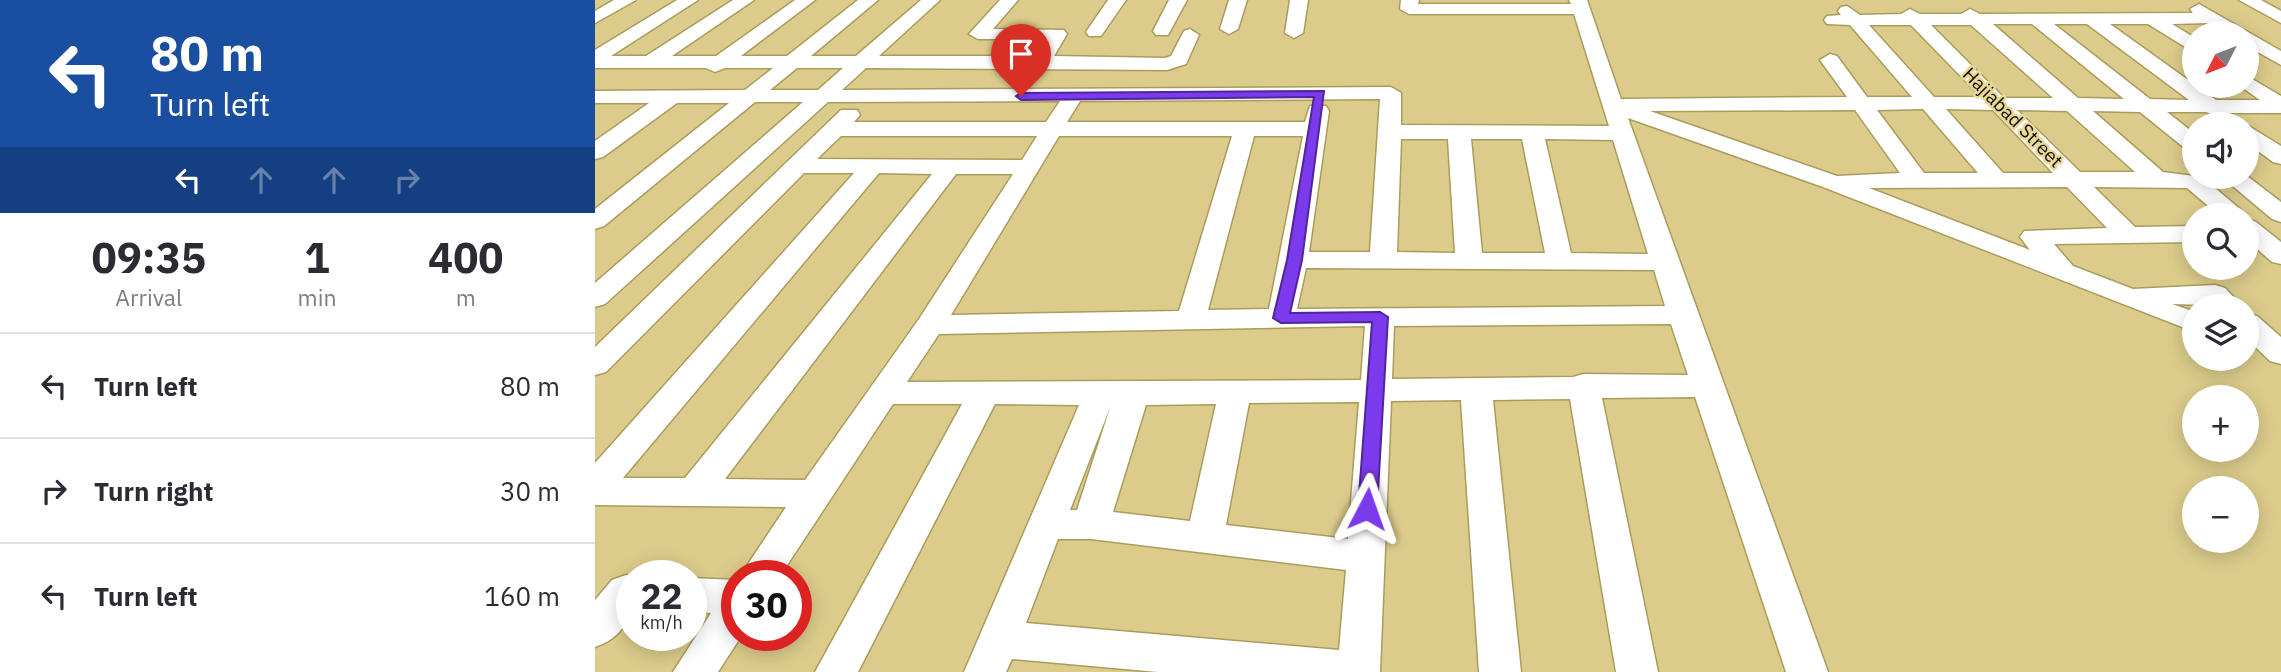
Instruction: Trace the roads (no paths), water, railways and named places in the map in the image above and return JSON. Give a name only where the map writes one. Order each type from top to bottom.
[{"type":"street","points":[[595,18],[627,0]]},
{"type":"street","points":[[595,60],[689,0]]},
{"type":"street","points":[[597,98],[745,0]]},
{"type":"street","points":[[595,152],[806,0]]},
{"type":"street","points":[[595,220],[869,0]]},
{"type":"street","points":[[595,299],[931,0]]},
{"type":"street","points":[[1009,0],[978,34],[1058,34],[1041,62]]},
{"type":"street","points":[[1095,32],[1117,0]]},
{"type":"street","points":[[1162,31],[1178,0]]},
{"type":"street","points":[[1229,29],[1238,0]]},
{"type":"street","points":[[1294,33],[1299,0]]},
{"type":"street","points":[[1410,0],[1409,9],[1450,4],[1498,10],[1538,5],[1580,5],[1682,315],[1807,672]]},
{"type":"street","points":[[1838,0],[1995,178]]},
{"type":"street","name":"Hajiabad Street","points":[[1895,0],[2076,179],[2128,235]]},
{"type":"street","points":[[1954,0],[2157,178]]},
{"type":"street","points":[[2011,0],[2182,135]]},
{"type":"street","points":[[2066,0],[2219,112]]},
{"type":"street","points":[[2124,0],[2182,39]]},
{"type":"street","points":[[2184,0],[2220,21]]},
{"type":"street","points":[[2248,0],[2281,18]]},
{"type":"street","points":[[1450,4],[1451,31]]},
{"type":"street","points":[[1833,20],[2215,18]]},
{"type":"street","points":[[595,60],[718,63],[1167,64],[1179,60],[1191,35]]},
{"type":"street","points":[[2259,45],[2281,59]]},
{"type":"street","points":[[1830,60],[1917,180]]},
{"type":"street","points":[[2259,90],[2281,106]]},
{"type":"street","points":[[597,98],[1391,93],[1383,260]]},
{"type":"street","points":[[1281,318],[1294,260],[1321,94]]},
{"type":"street","points":[[770,560],[930,325],[1073,96]]},
{"type":"street","points":[[595,365],[866,98]]},
{"type":"street","points":[[1389,132],[1532,132],[1616,119],[1861,103],[2281,106]]},
{"type":"street","points":[[1616,119],[1831,182],[2182,318]]},
{"type":"street","points":[[834,129],[1315,129]]},
{"type":"street","points":[[1191,320],[1245,129]]},
{"type":"street","points":[[1459,132],[1469,262]]},
{"type":"street","points":[[1532,132],[1560,262]]},
{"type":"street","points":[[2259,141],[2281,157]]},
{"type":"street","points":[[797,166],[1029,167]]},
{"type":"street","points":[[595,489],[873,166]]},
{"type":"street","points":[[695,492],[950,166]]},
{"type":"street","points":[[1831,182],[1995,178],[2182,180]]},
{"type":"street","points":[[2203,189],[2220,203]]},
{"type":"street","points":[[2250,189],[2281,214]]},
{"type":"street","points":[[2067,275],[2033,237],[2182,234]]},
{"type":"street","points":[[2259,237],[2281,256]]},
{"type":"street","points":[[1294,260],[1666,262]]},
{"type":"street","points":[[2122,297],[2182,295]]},
{"type":"street","points":[[595,299],[661,300]]},
{"type":"street","points":[[930,325],[1281,318],[1682,315]]},
{"type":"street","points":[[1117,393],[1048,525],[992,656],[1359,671],[1380,317]]},
{"type":"street","points":[[2259,334],[2281,355]]},
{"type":"street","points":[[2259,347],[2281,355]]},
{"type":"street","points":[[1583,385],[1637,672]]},
{"type":"street","points":[[883,393],[1708,386]]},
{"type":"street","points":[[1476,388],[1500,672]]},
{"type":"street","points":[[837,672],[985,392]]},
{"type":"street","points":[[1205,537],[1234,392]]},
{"type":"street","points":[[1091,524],[1117,393]]},
{"type":"street","points":[[595,489],[815,494]]},
{"type":"street","points":[[1048,525],[1091,524],[1364,557]]},
{"type":"street","points":[[595,629],[616,595]]},
{"type":"street","points":[[694,672],[721,632]]}]
